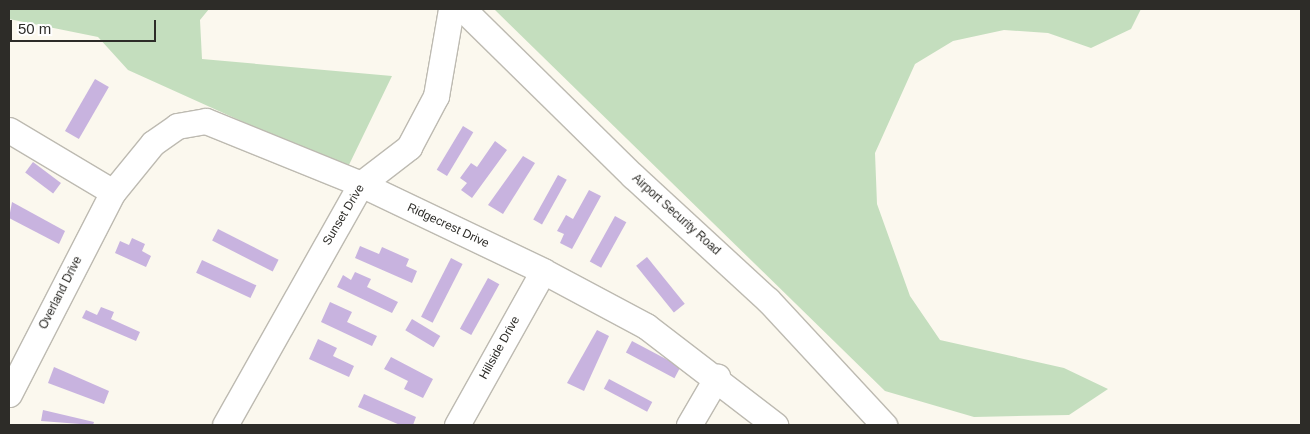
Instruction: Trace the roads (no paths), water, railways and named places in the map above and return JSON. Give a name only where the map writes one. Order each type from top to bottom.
[{"type":"street","name":"Sunset Drive","points":[[225,425],[361,184],[409,147],[436,96],[451,9]]},
{"type":"street","name":"Airport Security Road","points":[[464,9],[633,176],[768,300],[884,425]]},
{"type":"street","name":"Ridgecrest Drive","points":[[113,192],[154,143],[177,126],[206,121],[361,184],[543,271],[646,326],[717,377],[775,425]]},
{"type":"street","points":[[9,130],[113,192]]},
{"type":"street","name":"Overland Drive","points":[[9,394],[113,192]]},
{"type":"street","name":"Hillside Drive","points":[[457,425],[543,271]]},
{"type":"street","points":[[689,425],[717,377]]}]
